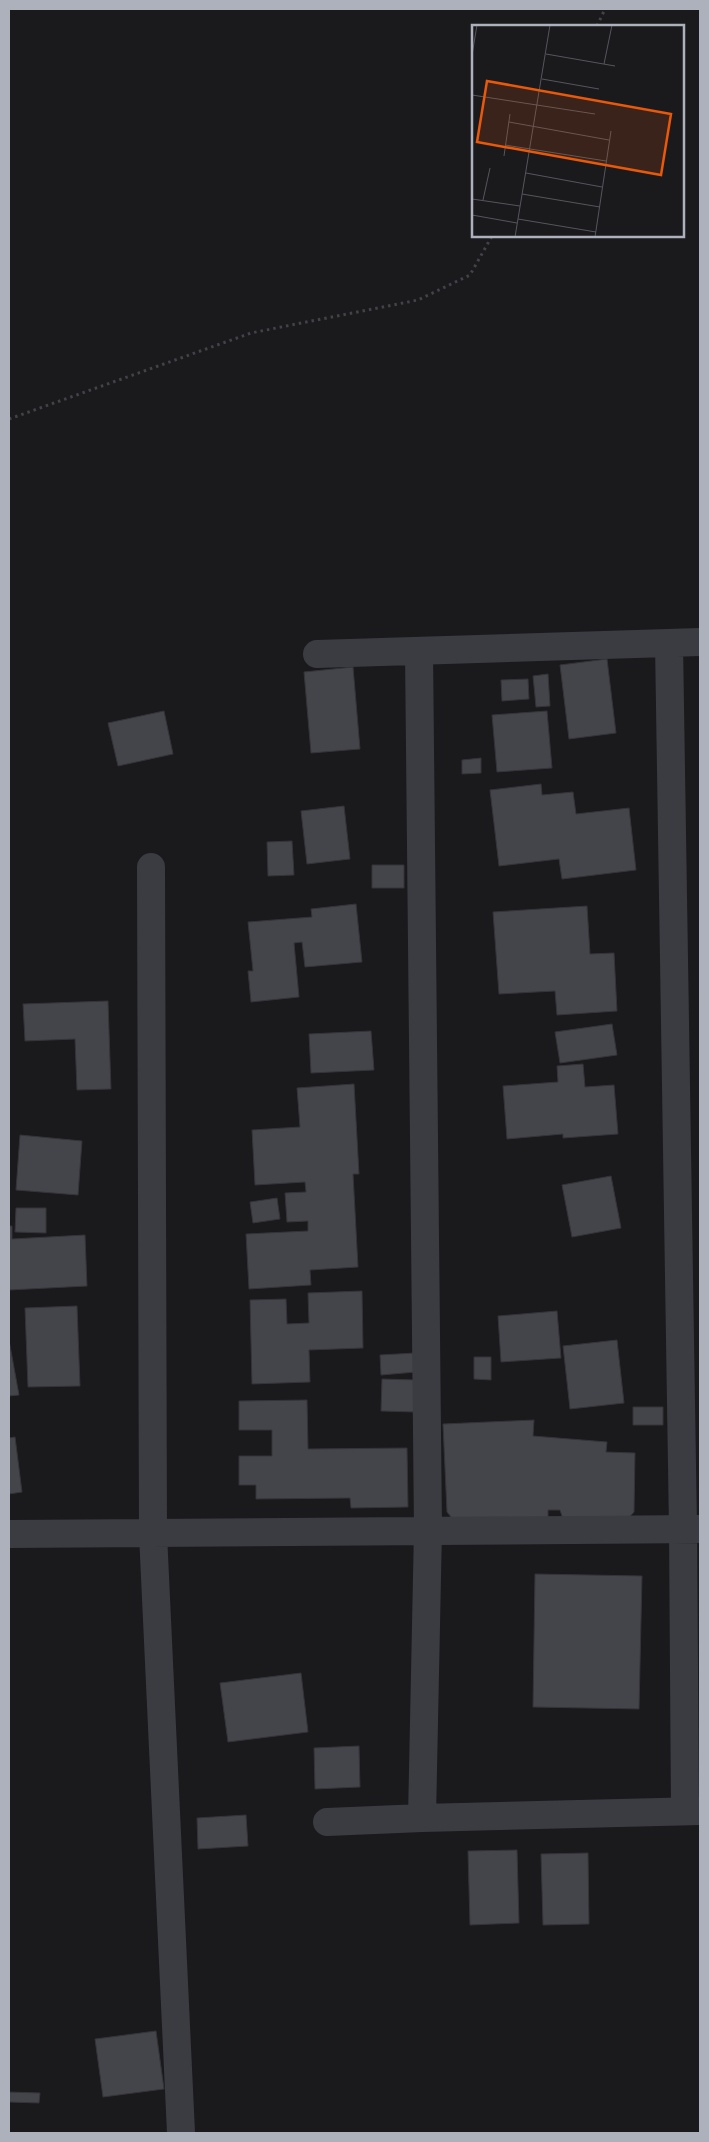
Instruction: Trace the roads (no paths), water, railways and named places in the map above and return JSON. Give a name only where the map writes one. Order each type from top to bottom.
[{"type":"street","points":[[317,654],[700,642]]},
{"type":"street","points":[[327,1822],[693,1811],[692,1529],[669,643]]},
{"type":"street","points":[[419,651],[428,1529],[422,1818]]},
{"type":"street","points":[[151,867],[153,1534],[181,2133]]},
{"type":"street","points":[[9,1534],[153,1534],[428,1529],[692,1529]]}]
